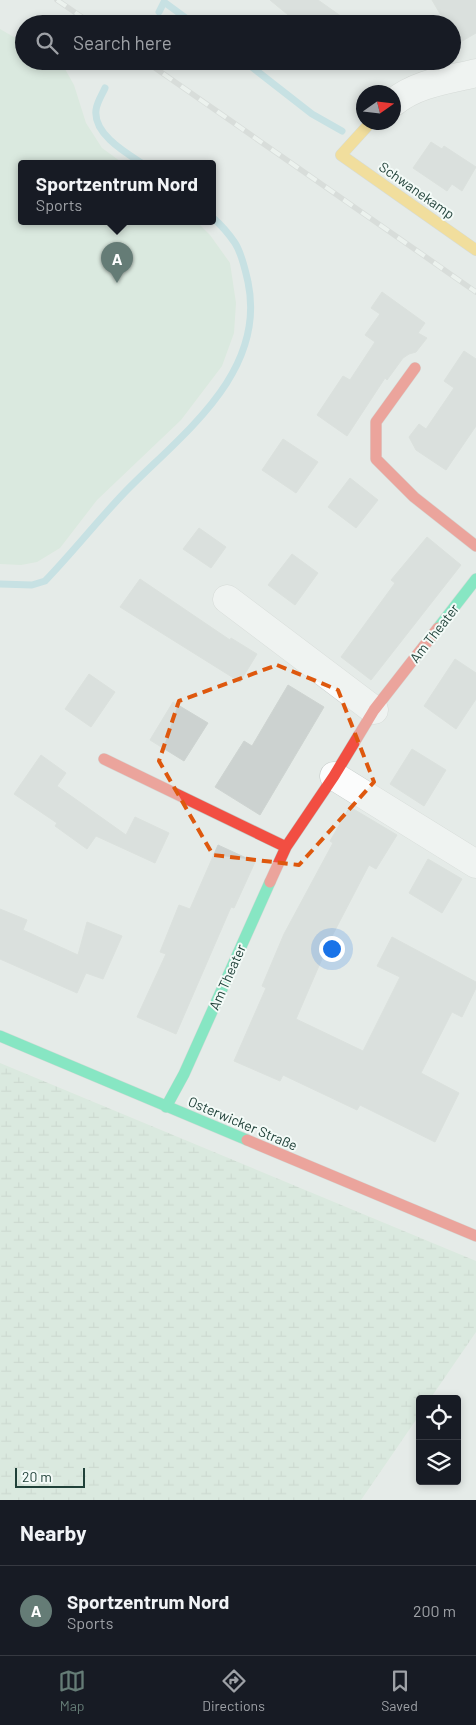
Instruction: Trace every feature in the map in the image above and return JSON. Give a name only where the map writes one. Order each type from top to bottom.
[{"type":"street","points":[[401,96],[426,85],[476,73]]},
{"type":"street","name":"Schwanekamp","points":[[363,130],[340,156],[476,250]]},
{"type":"street","points":[[414,368],[376,422],[376,459],[414,498],[476,546]]},
{"type":"street","name":"Am Theater","points":[[166,1107],[180,1083],[286,847],[334,776],[374,710],[476,579]]},
{"type":"street","points":[[227,599],[374,710]]},
{"type":"street","points":[[104,759],[286,847]]},
{"type":"street","points":[[334,776],[476,864]]},
{"type":"street","name":"Osterwicker Straße","points":[[0,1036],[476,1236]]},
{"type":"highlighted area","points":[[277,665],[338,690],[374,782],[299,865],[213,855],[159,761],[179,701]]},
{"type":"green space","points":[[0,29],[15,38],[15,70],[66,70],[74,85],[86,123],[102,148],[118,160],[18,160],[18,225],[200,225],[210,235],[230,263],[236,303],[234,333],[222,366],[181,420],[97,500],[60,548],[37,562],[21,565],[0,564]]},
{"type":"green space","points":[[0,1063],[476,1261],[476,1332],[433,1395],[416,1395],[416,1420],[361,1500],[0,1500]]},
{"type":"building","points":[[270,0],[318,0],[339,15],[288,15]]},
{"type":"building","points":[[432,0],[476,0],[476,33],[461,42],[461,15],[441,15]]},
{"type":"building","points":[[431,142],[442,149],[444,146],[476,167],[462,191],[452,184],[447,191],[413,168]]},
{"type":"building","points":[[382,292],[425,323],[418,333],[427,338],[416,352],[403,358],[387,380],[385,378],[347,436],[317,415],[343,376],[350,380],[375,342],[365,335],[380,314],[371,308]]},
{"type":"building","points":[[464,351],[476,359],[476,426],[446,470],[416,450],[409,437],[419,424],[426,429],[454,388],[444,381]]},
{"type":"building","points":[[283,439],[318,462],[296,493],[262,470]]},
{"type":"building","points":[[350,478],[378,500],[356,528],[328,507]]},
{"type":"building","points":[[199,528],[226,547],[211,568],[183,549]]},
{"type":"building","points":[[427,537],[461,565],[371,680],[341,657],[395,583],[391,580]]},
{"type":"building","points":[[292,554],[318,573],[295,605],[268,585]]},
{"type":"building","points":[[140,579],[230,640],[231,638],[257,654],[240,682],[120,607]]},
{"type":"building","points":[[455,659],[476,673],[476,699],[456,729],[424,706]]},
{"type":"building","points":[[89,674],[115,692],[91,727],[65,709]]},
{"type":"building","points":[[288,685],[324,707],[260,815],[215,787],[244,741],[252,746]]},
{"type":"building","points":[[173,702],[208,723],[184,761],[150,740]]},
{"type":"building","points":[[412,749],[446,770],[424,806],[390,784]]},
{"type":"building","points":[[41,755],[66,773],[57,786],[126,835],[135,817],[169,833],[155,863],[96,836],[87,849],[55,826],[57,823],[14,794]]},
{"type":"building","points":[[350,807],[397,835],[376,869],[369,865],[331,938],[296,1019],[363,1051],[400,977],[377,966],[392,937],[476,982],[476,988],[462,1017],[452,1012],[421,1073],[459,1093],[435,1142],[360,1105],[357,1110],[283,1075],[280,1081],[234,1061],[266,988],[262,986],[284,934],[333,843],[330,841]]},
{"type":"building","points":[[218,845],[255,862],[234,908],[231,907],[176,1034],[137,1017],[166,954],[160,952],[179,905],[190,909]]},
{"type":"building","points":[[428,859],[462,879],[442,913],[409,893]]},
{"type":"building","points":[[0,909],[27,920],[23,930],[78,955],[87,922],[122,936],[103,979],[86,973],[77,993],[0,959]]},
{"type":"waterway","points":[[159,12],[164,2],[182,15]]},
{"type":"waterway","points":[[256,70],[312,114],[342,131]]},
{"type":"waterway","points":[[105,88],[98,101],[96,119],[105,135],[137,160]]},
{"type":"waterway","points":[[0,584],[32,585],[45,581],[105,513],[194,424],[233,373],[245,345],[251,315],[248,282],[237,247],[216,221]]},
{"type":"railway","points":[[57,0],[79,15]]},
{"type":"railway","points":[[158,70],[476,292]]},
{"type":"traffic: fast","points":[[438,628],[476,579]]},
{"type":"traffic: fast","points":[[166,1107],[184,1074],[270,882]]},
{"type":"traffic: fast","points":[[0,1036],[247,1140]]},
{"type":"traffic: slow","points":[[364,130],[341,155],[476,250]]},
{"type":"traffic: jam","points":[[415,368],[376,422],[376,459],[414,497],[476,546]]},
{"type":"traffic: jam","points":[[270,882],[286,847],[334,776],[374,710],[438,628]]},
{"type":"traffic: jam","points":[[104,759],[286,847]]},
{"type":"traffic: jam","points":[[247,1140],[476,1236]]},
{"type":"place","name":"Sportzentrum Nord","points":[[117,283]]}]
